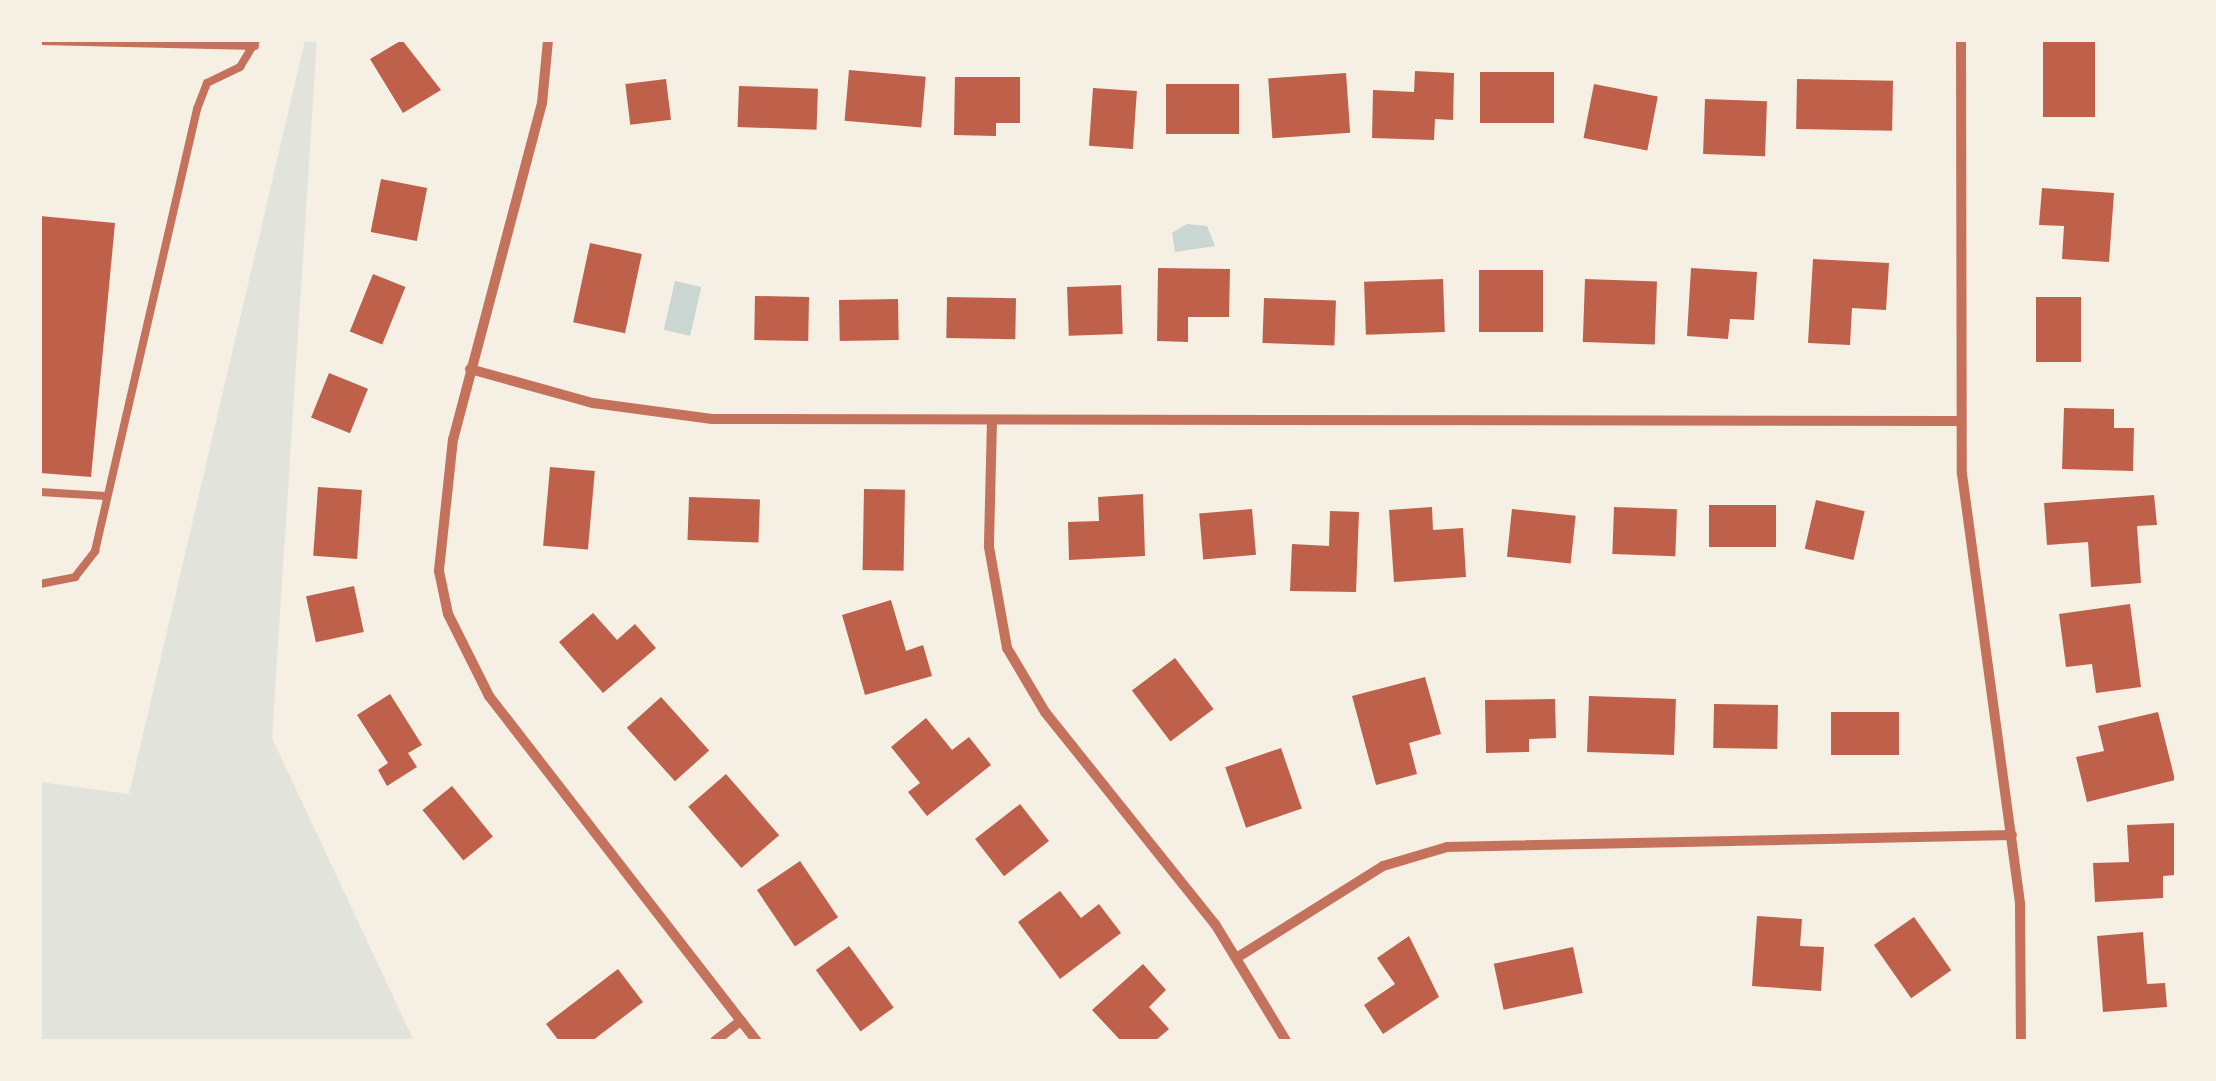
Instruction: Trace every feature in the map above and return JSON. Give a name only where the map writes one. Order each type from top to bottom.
[{"type":"street","points":[[548,40],[534,135],[470,370],[446,482],[439,571],[462,655],[757,1041]]},
{"type":"street","points":[[1960,40],[1960,421],[2012,834],[2021,1041]]},
{"type":"street","points":[[470,370],[672,416],[1960,421]]},
{"type":"street","points":[[992,420],[989,547],[1007,648],[1046,712],[1238,957],[1286,1041]]},
{"type":"street","points":[[1238,957],[1383,866],[1448,847],[2012,834]]},
{"type":"street","points":[[715,1041],[741,1021]]},
{"type":"lane","points":[[40,41],[255,43]]},
{"type":"lane","points":[[40,584],[59,586],[85,567],[106,496],[197,109],[207,83],[240,67],[255,43]]},
{"type":"lane","points":[[40,492],[106,496]]},
{"type":"shaded area","points":[[305,40],[317,40],[272,738],[414,1041],[40,1041],[40,782],[129,794]]},
{"type":"shaded area","points":[[1187,224],[1207,226],[1215,246],[1175,252],[1172,233]]},
{"type":"shaded area","points":[[675,281],[701,287],[690,336],[664,330]]},
{"type":"building","points":[[402,40],[441,90],[403,113],[370,59]]},
{"type":"building","points":[[2043,40],[2095,40],[2095,117],[2043,117]]},
{"type":"building","points":[[849,70],[926,77],[921,128],[845,121]]},
{"type":"building","points":[[1415,71],[1454,73],[1453,120],[1435,119],[1434,140],[1372,138],[1373,90],[1414,92]]},
{"type":"building","points":[[1480,72],[1554,72],[1554,123],[1480,123]]},
{"type":"building","points":[[1346,73],[1350,133],[1272,138],[1268,78]]},
{"type":"building","points":[[955,77],[1020,77],[1020,123],[996,123],[996,136],[954,135]]},
{"type":"building","points":[[666,79],[671,120],[630,125],[625,84]]},
{"type":"building","points":[[1797,79],[1893,81],[1892,131],[1796,129]]},
{"type":"building","points":[[1166,84],[1239,84],[1239,134],[1166,134]]},
{"type":"building","points":[[1594,84],[1658,96],[1647,150],[1584,138]]},
{"type":"building","points":[[739,86],[818,89],[817,130],[738,127]]},
{"type":"building","points":[[1093,88],[1137,91],[1133,149],[1089,146]]},
{"type":"building","points":[[1705,99],[1767,101],[1765,156],[1703,154]]},
{"type":"building","points":[[381,179],[427,188],[417,241],[371,232]]},
{"type":"building","points":[[2042,188],[2114,193],[2109,262],[2062,259],[2064,226],[2039,225]]},
{"type":"building","points":[[40,216],[115,223],[91,477],[40,473]]},
{"type":"building","points":[[590,243],[642,254],[625,333],[573,322]]},
{"type":"building","points":[[1813,259],[1889,263],[1886,310],[1852,308],[1850,345],[1808,343]]},
{"type":"building","points":[[1158,268],[1230,269],[1229,317],[1188,317],[1188,342],[1157,341]]},
{"type":"building","points":[[1691,268],[1757,272],[1754,320],[1730,319],[1728,339],[1687,336]]},
{"type":"building","points":[[1479,270],[1543,270],[1543,332],[1479,332]]},
{"type":"building","points":[[373,274],[405,287],[382,345],[350,331]]},
{"type":"building","points":[[1443,279],[1445,332],[1366,335],[1364,282]]},
{"type":"building","points":[[1585,279],[1657,282],[1655,344],[1583,342]]},
{"type":"building","points":[[1121,285],[1123,334],[1069,336],[1067,287]]},
{"type":"building","points":[[755,296],[809,297],[808,341],[754,340]]},
{"type":"building","points":[[947,297],[1016,298],[1015,339],[946,338]]},
{"type":"building","points":[[2036,297],[2081,297],[2081,362],[2036,362]]},
{"type":"building","points":[[1264,298],[1336,301],[1334,345],[1262,343]]},
{"type":"building","points":[[898,299],[899,340],[840,341],[839,300]]},
{"type":"building","points":[[329,373],[368,389],[350,433],[311,418]]},
{"type":"building","points":[[2064,408],[2114,409],[2114,428],[2134,428],[2133,471],[2062,469]]},
{"type":"building","points":[[550,467],[595,471],[588,550],[543,546]]},
{"type":"building","points":[[318,487],[362,490],[357,559],[313,556]]},
{"type":"building","points":[[864,489],[905,490],[904,571],[863,570]]},
{"type":"building","points":[[1143,494],[1145,556],[1069,560],[1068,522],[1099,521],[1098,497]]},
{"type":"building","points":[[2154,495],[2157,525],[2137,526],[2141,583],[2091,587],[2088,542],[2047,545],[2044,503]]},
{"type":"building","points":[[689,497],[760,499],[758,542],[687,540]]},
{"type":"building","points":[[1816,500],[1865,511],[1853,560],[1805,549]]},
{"type":"building","points":[[1709,505],[1776,505],[1776,547],[1709,547]]},
{"type":"building","points":[[1432,507],[1433,530],[1463,528],[1466,577],[1394,582],[1389,510]]},
{"type":"building","points":[[1614,507],[1677,509],[1675,556],[1612,554]]},
{"type":"building","points":[[1252,509],[1256,555],[1203,559],[1199,514]]},
{"type":"building","points":[[1512,509],[1576,516],[1571,563],[1507,557]]},
{"type":"building","points":[[1330,511],[1359,512],[1356,592],[1290,591],[1292,544],[1329,546]]},
{"type":"building","points":[[354,586],[364,632],[316,642],[306,596]]},
{"type":"building","points":[[891,600],[906,651],[923,645],[932,676],[865,695],[842,615]]},
{"type":"building","points":[[2130,604],[2141,687],[2096,693],[2092,664],[2066,667],[2059,614]]},
{"type":"building","points":[[593,613],[617,640],[635,624],[656,648],[603,693],[559,642]]},
{"type":"building","points":[[1175,658],[1214,709],[1170,742],[1132,690]]},
{"type":"building","points":[[1425,677],[1441,734],[1409,743],[1417,774],[1376,785],[1352,696]]},
{"type":"building","points":[[390,694],[422,745],[408,753],[417,767],[387,786],[378,770],[388,763],[357,715]]},
{"type":"building","points":[[1589,696],[1676,699],[1674,755],[1587,752]]},
{"type":"building","points":[[661,697],[709,751],[675,781],[627,728]]},
{"type":"building","points":[[1555,699],[1556,738],[1529,739],[1529,752],[1486,753],[1485,700]]},
{"type":"building","points":[[1714,704],[1778,705],[1777,749],[1713,748]]},
{"type":"building","points":[[1831,712],[1899,712],[1899,755],[1831,755]]},
{"type":"building","points":[[2158,712],[2175,780],[2087,802],[2076,757],[2104,751],[2098,726]]},
{"type":"building","points":[[926,718],[952,750],[969,737],[991,765],[927,816],[908,792],[920,783],[891,747]]},
{"type":"building","points":[[1281,748],[1302,809],[1246,828],[1225,767]]},
{"type":"building","points":[[726,774],[779,835],[741,868],[688,807]]},
{"type":"building","points":[[452,786],[493,837],[463,860],[422,810]]},
{"type":"building","points":[[1020,804],[1049,841],[1004,876],[975,839]]},
{"type":"building","points":[[2176,823],[2176,875],[2163,876],[2163,898],[2095,902],[2093,863],[2129,862],[2127,825]]},
{"type":"building","points":[[800,861],[838,917],[795,946],[757,890]]},
{"type":"building","points":[[1060,891],[1081,918],[1099,904],[1121,933],[1060,979],[1018,922]]},
{"type":"building","points":[[1757,916],[1802,919],[1800,946],[1824,947],[1821,991],[1752,986]]},
{"type":"building","points":[[1914,917],[1951,970],[1911,998],[1874,945]]},
{"type":"building","points":[[2143,932],[2147,984],[2165,983],[2167,1007],[2103,1012],[2097,936]]},
{"type":"building","points":[[1409,936],[1439,997],[1383,1034],[1364,1005],[1395,984],[1377,958]]},
{"type":"building","points":[[849,946],[894,1007],[861,1032],[816,970]]},
{"type":"building","points":[[1573,947],[1583,993],[1504,1010],[1494,964]]},
{"type":"building","points":[[1143,964],[1166,990],[1149,1007],[1169,1029],[1155,1041],[1121,1041],[1092,1010]]},
{"type":"building","points":[[618,969],[643,1002],[592,1041],[559,1041],[546,1024]]}]
